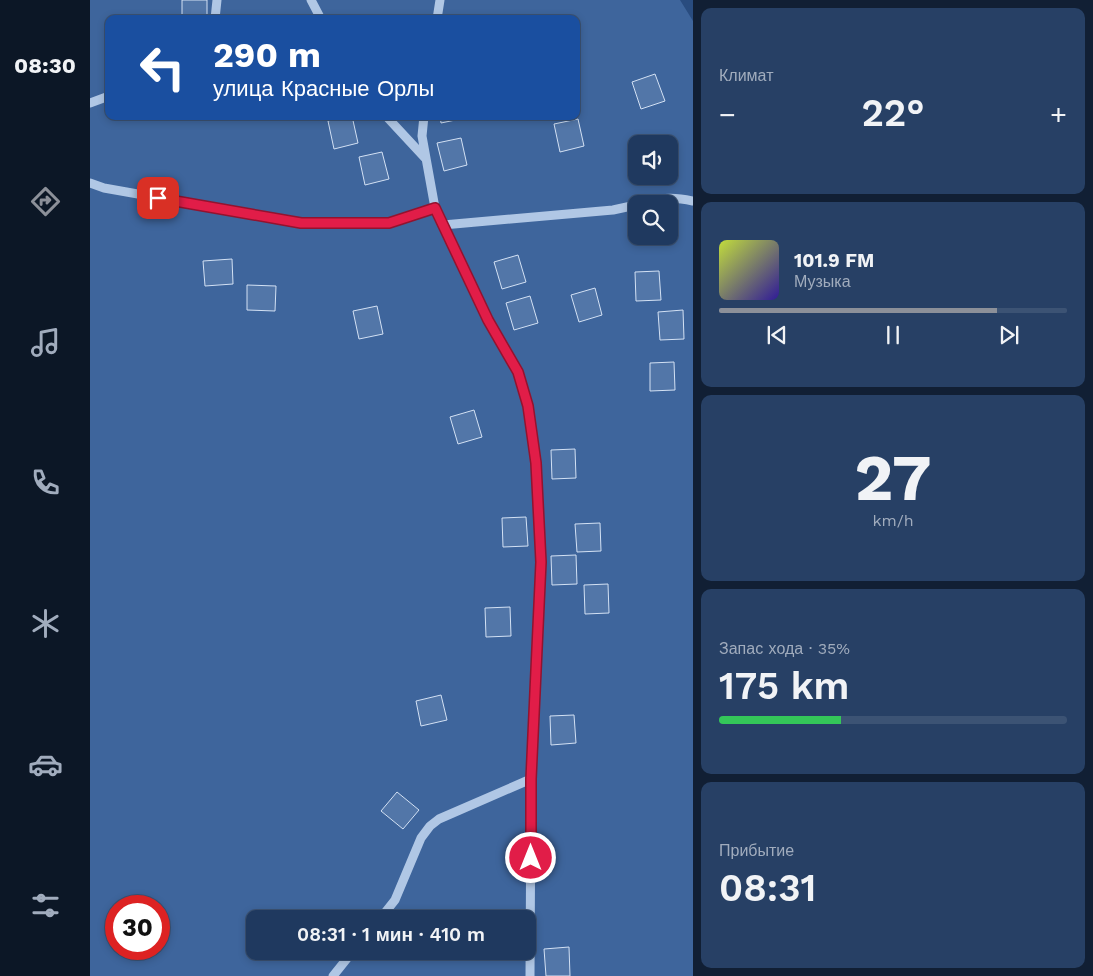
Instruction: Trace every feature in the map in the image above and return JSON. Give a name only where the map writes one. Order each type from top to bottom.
[{"type":"street","points":[[215,15],[217,0]]},
{"type":"street","points":[[312,0],[319,15]]},
{"type":"street","points":[[438,15],[440,0]]},
{"type":"street","points":[[90,103],[105,97]]},
{"type":"street","points":[[390,120],[426,158]]},
{"type":"street","points":[[424,120],[422,136],[435,208],[488,320],[518,372],[528,406],[536,463],[541,562],[531,779],[530,976]]},
{"type":"street","points":[[90,182],[104,188],[301,223],[389,223],[435,208]]},
{"type":"street","points":[[678,197],[693,201]]},
{"type":"street","points":[[443,225],[613,210],[628,206]]},
{"type":"street","points":[[387,910],[395,900],[421,838],[430,826],[439,819],[531,779]]},
{"type":"street","points":[[333,976],[346,960]]},
{"type":"shaded area","points":[[90,0],[680,0],[693,21],[693,976],[90,976]]},
{"type":"building","points":[[182,0],[207,0],[207,15],[182,15]]},
{"type":"building","points":[[655,74],[665,101],[641,109],[632,82]]},
{"type":"building","points":[[353,120],[358,143],[334,149],[328,121]]},
{"type":"building","points":[[441,120],[455,120],[441,123]]},
{"type":"building","points":[[578,120],[584,146],[560,152],[554,124]]},
{"type":"building","points":[[461,138],[467,165],[444,171],[437,143]]},
{"type":"building","points":[[382,152],[389,179],[365,185],[359,157]]},
{"type":"building","points":[[518,255],[526,282],[502,289],[494,262]]},
{"type":"building","points":[[232,259],[233,284],[205,286],[203,261]]},
{"type":"building","points":[[659,271],[661,300],[636,301],[635,272]]},
{"type":"building","points":[[247,285],[276,286],[275,311],[247,310]]},
{"type":"building","points":[[595,288],[602,315],[579,322],[571,295]]},
{"type":"building","points":[[530,296],[538,323],[514,330],[506,303]]},
{"type":"building","points":[[377,306],[383,334],[359,339],[353,311]]},
{"type":"building","points":[[683,310],[684,339],[660,340],[658,312]]},
{"type":"building","points":[[674,362],[675,390],[650,391],[650,363]]},
{"type":"building","points":[[474,410],[482,437],[458,444],[450,417]]},
{"type":"building","points":[[575,449],[576,478],[552,479],[551,450]]},
{"type":"building","points":[[526,517],[528,546],[503,547],[502,518]]},
{"type":"building","points":[[600,523],[601,551],[577,552],[575,524]]},
{"type":"building","points":[[576,555],[577,584],[552,585],[551,556]]},
{"type":"building","points":[[608,584],[609,613],[585,614],[584,585]]},
{"type":"building","points":[[510,607],[511,636],[486,637],[485,608]]},
{"type":"building","points":[[441,695],[447,720],[421,726],[416,701]]},
{"type":"building","points":[[574,715],[576,743],[551,745],[550,716]]},
{"type":"building","points":[[397,792],[419,810],[403,829],[381,811]]},
{"type":"building","points":[[569,947],[570,976],[546,976],[544,949]]},
{"type":"route","points":[[158,198],[301,223],[389,223],[435,208],[488,320],[518,372],[528,406],[536,463],[541,562],[531,779],[531,858]]}]
